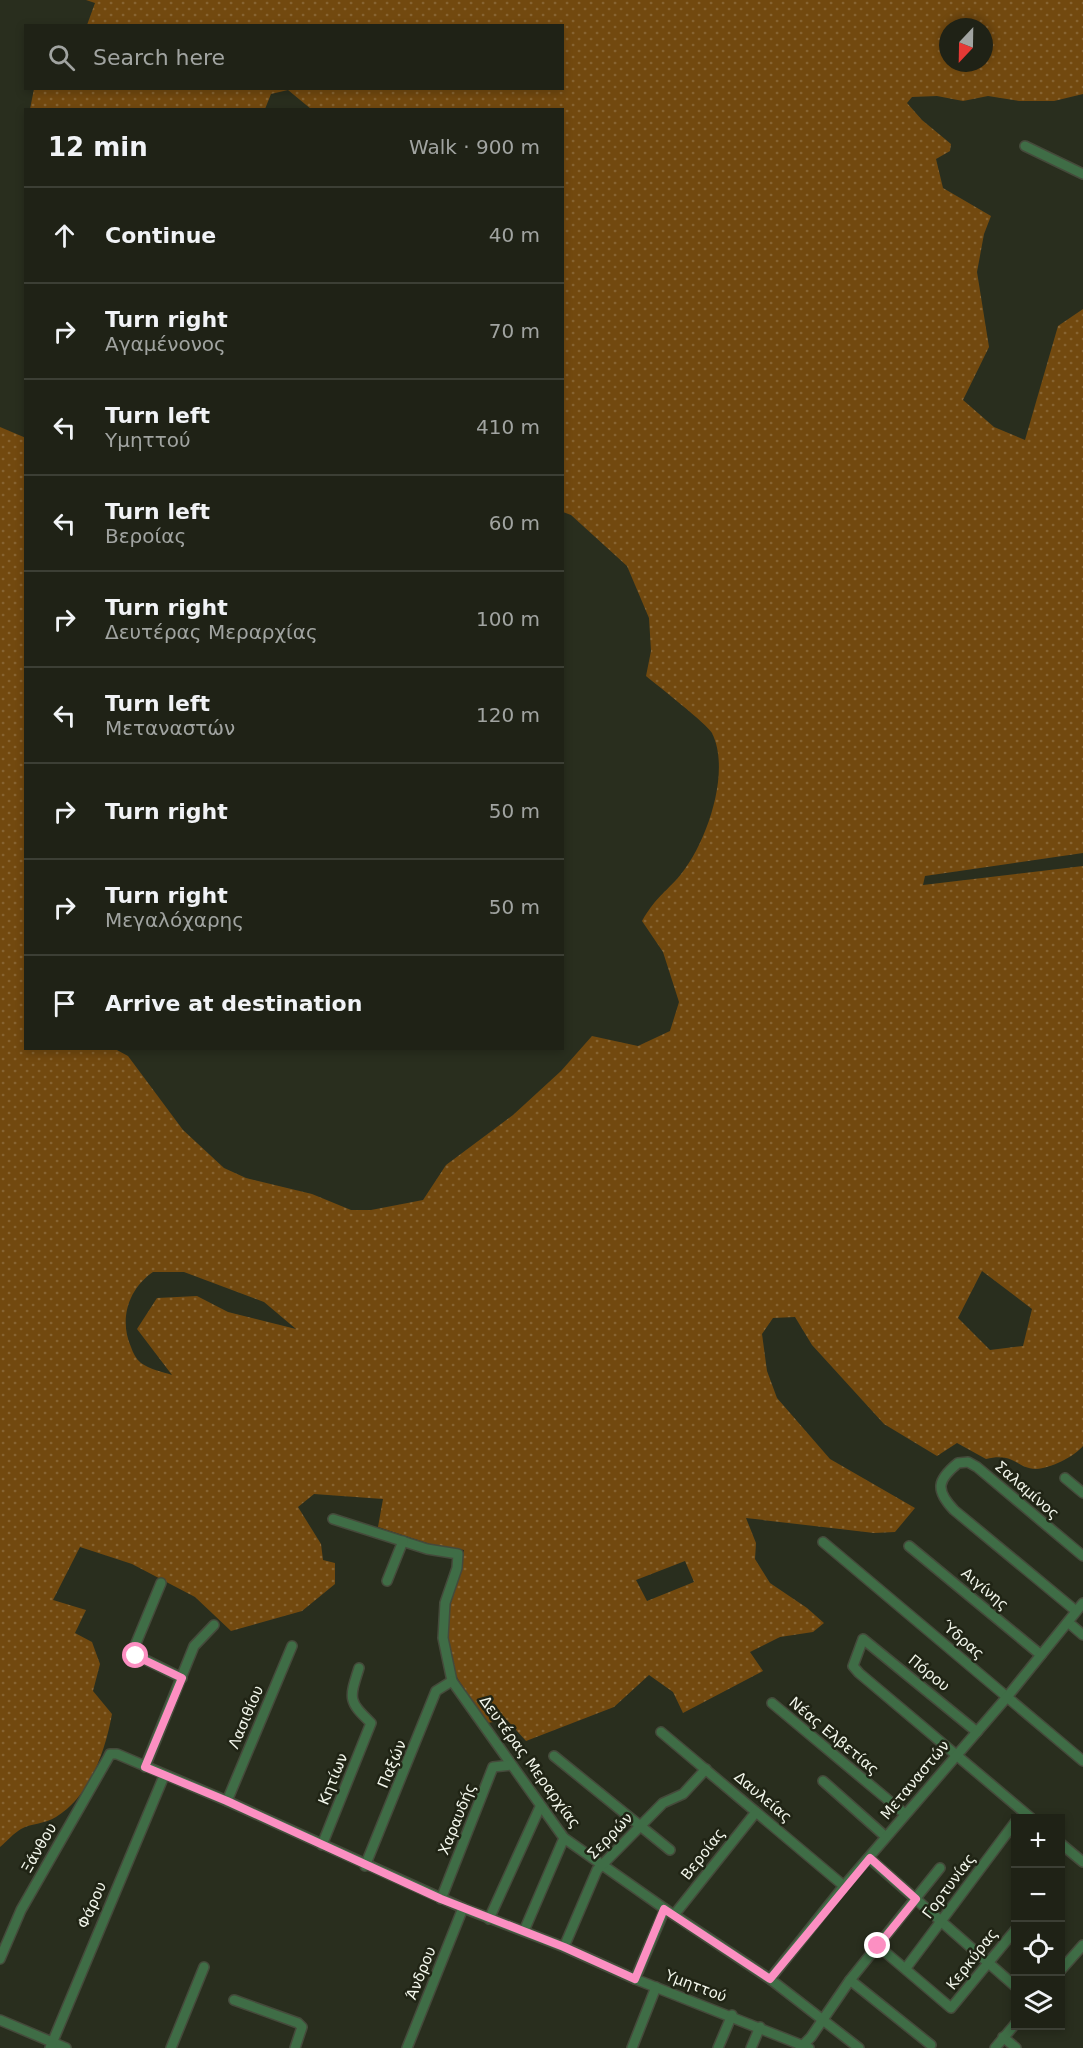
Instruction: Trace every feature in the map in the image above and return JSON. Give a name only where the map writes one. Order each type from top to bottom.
[{"type":"street","points":[[1025,147],[1083,174]]},
{"type":"street","name":"Σαλαμίνος","points":[[1076,1611],[942,1497],[940,1486],[949,1471],[958,1463],[968,1462],[977,1467],[1083,1556]]},
{"type":"street","points":[[1065,1478],[1083,1493]]},
{"type":"street","name":"Δευτέρας Μεραρχίας","points":[[333,1519],[403,1541],[458,1554],[457,1568],[445,1603],[443,1638],[452,1681],[564,1838],[664,1909],[770,1979],[859,2048]]},
{"type":"street","points":[[387,1581],[403,1541]]},
{"type":"street","name":"Ύδρας","points":[[823,1542],[1083,1761]]},
{"type":"street","name":"Αιγίνης","points":[[909,1546],[1041,1655]]},
{"type":"street","points":[[160,1583],[132,1653],[182,1678]]},
{"type":"street","name":"Μεταναστών","points":[[770,1979],[844,1886],[1007,1697],[1083,1603]]},
{"type":"street","points":[[1068,1622],[1083,1635]]},
{"type":"street","points":[[145,1767],[194,1646],[214,1625]]},
{"type":"street","name":"Πόρου","points":[[955,1755],[853,1666],[863,1638],[977,1732]]},
{"type":"street","name":"Λασιθίου","points":[[227,1801],[292,1646]]},
{"type":"street","name":"Κητίων","points":[[322,1845],[371,1723],[352,1702],[351,1695],[359,1668]]},
{"type":"street","name":"Παξών","points":[[365,1866],[436,1691],[452,1681]]},
{"type":"street","name":"Νέας Ελβετίας","points":[[772,1703],[905,1814]]},
{"type":"street","name":"Δαυλείας","points":[[661,1732],[844,1886]]},
{"type":"street","name":"Υμηττού","points":[[110,1754],[227,1801],[441,1899],[564,1947],[635,1979],[732,2015],[803,2047]]},
{"type":"street","name":"Ξάνθου","points":[[0,1959],[21,1910],[110,1754]]},
{"type":"street","points":[[955,1755],[1016,1814]]},
{"type":"street","points":[[554,1756],[670,1850]]},
{"type":"street","name":"Χαραυδής","points":[[441,1899],[493,1767],[511,1765]]},
{"type":"street","name":"Σερρών","points":[[564,1947],[597,1870],[663,1803],[683,1794],[706,1768]]},
{"type":"street","name":"Φάρου","points":[[51,2045],[164,1776]]},
{"type":"street","points":[[823,1781],[886,1837]]},
{"type":"street","points":[[489,1919],[540,1807]]},
{"type":"street","name":"Βεροίας","points":[[674,1915],[756,1812]]},
{"type":"street","name":"Γορτυνίας","points":[[906,1968],[1011,1828]]},
{"type":"street","points":[[524,1931],[564,1838]]},
{"type":"street","points":[[1065,1847],[1083,1862]]},
{"type":"street","points":[[870,1858],[1011,1983]]},
{"type":"street","points":[[803,2047],[850,1980],[940,1868]]},
{"type":"street","name":"Άνδρου","points":[[407,2048],[463,1908]]},
{"type":"street","points":[[635,1979],[664,1909]]},
{"type":"street","name":"Κερκύρας","points":[[906,1968],[951,2008],[1011,1935]]},
{"type":"street","points":[[1065,1965],[1083,1945]]},
{"type":"street","points":[[878,1946],[906,1968]]},
{"type":"street","points":[[171,2048],[204,1967]]},
{"type":"street","points":[[850,1980],[931,2045]]},
{"type":"street","points":[[632,2048],[656,1987]]},
{"type":"street","points":[[234,2000],[298,2023],[302,2027],[295,2048]]},
{"type":"street","points":[[718,2048],[732,2015]]},
{"type":"street","points":[[1,2022],[51,2045],[66,2048]]},
{"type":"street","points":[[751,2048],[760,2027]]},
{"type":"street","points":[[995,2048],[1011,2028]]},
{"type":"street","points":[[1003,2037],[1016,2048]]},
{"type":"shaded area","points":[[86,0],[1083,0],[1083,94],[1054,101],[1019,101],[988,96],[963,101],[937,96],[912,97],[907,103],[922,120],[951,144],[950,151],[936,159],[943,188],[991,216],[984,234],[977,272],[989,347],[963,400],[994,427],[1025,440],[1058,326],[1083,309],[1083,853],[925,876],[923,885],[1083,866],[1083,1446],[1062,1461],[1036,1469],[1010,1459],[996,1457],[986,1459],[957,1443],[937,1456],[884,1424],[812,1345],[795,1317],[773,1318],[762,1334],[767,1371],[777,1398],[830,1459],[915,1508],[895,1532],[874,1533],[746,1518],[756,1543],[755,1559],[770,1583],[807,1608],[824,1623],[813,1632],[780,1637],[750,1652],[763,1671],[683,1713],[673,1692],[649,1675],[614,1707],[526,1741],[507,1720],[487,1723],[456,1676],[448,1637],[450,1606],[464,1550],[430,1544],[378,1527],[383,1499],[314,1494],[298,1507],[321,1544],[323,1560],[335,1563],[335,1584],[302,1611],[231,1631],[195,1597],[132,1564],[80,1547],[53,1600],[86,1610],[75,1633],[92,1642],[100,1664],[93,1691],[112,1714],[105,1743],[87,1785],[68,1808],[52,1819],[21,1829],[0,1847],[0,427],[24,437],[24,1050],[117,1050],[128,1056],[183,1130],[224,1168],[246,1178],[312,1194],[351,1210],[371,1210],[423,1200],[446,1165],[513,1115],[561,1071],[592,1036],[638,1046],[670,1031],[679,1002],[663,952],[642,921],[687,865],[706,830],[717,789],[719,768],[717,749],[708,728],[646,676],[651,651],[649,618],[627,566],[571,515],[564,512],[564,108],[310,108],[288,90],[564,90],[564,24],[87,24],[95,3]],"holes":[[[982,1271],[1032,1309],[1023,1346],[990,1350],[958,1318]],[[153,1272],[184,1272],[264,1302],[296,1329],[228,1312],[197,1296],[157,1298],[137,1329],[172,1375],[144,1365],[136,1358],[127,1337],[126,1316],[132,1296],[137,1287]],[[685,1561],[694,1582],[647,1601],[636,1580]]]},
{"type":"shaded area","points":[[34,90],[288,90],[271,94],[265,108],[30,108]]},
{"type":"route","points":[[136,1656],[182,1678],[145,1767],[227,1801],[441,1899],[564,1947],[635,1979],[664,1909],[770,1979],[844,1886],[870,1858],[916,1899],[878,1946]]}]
